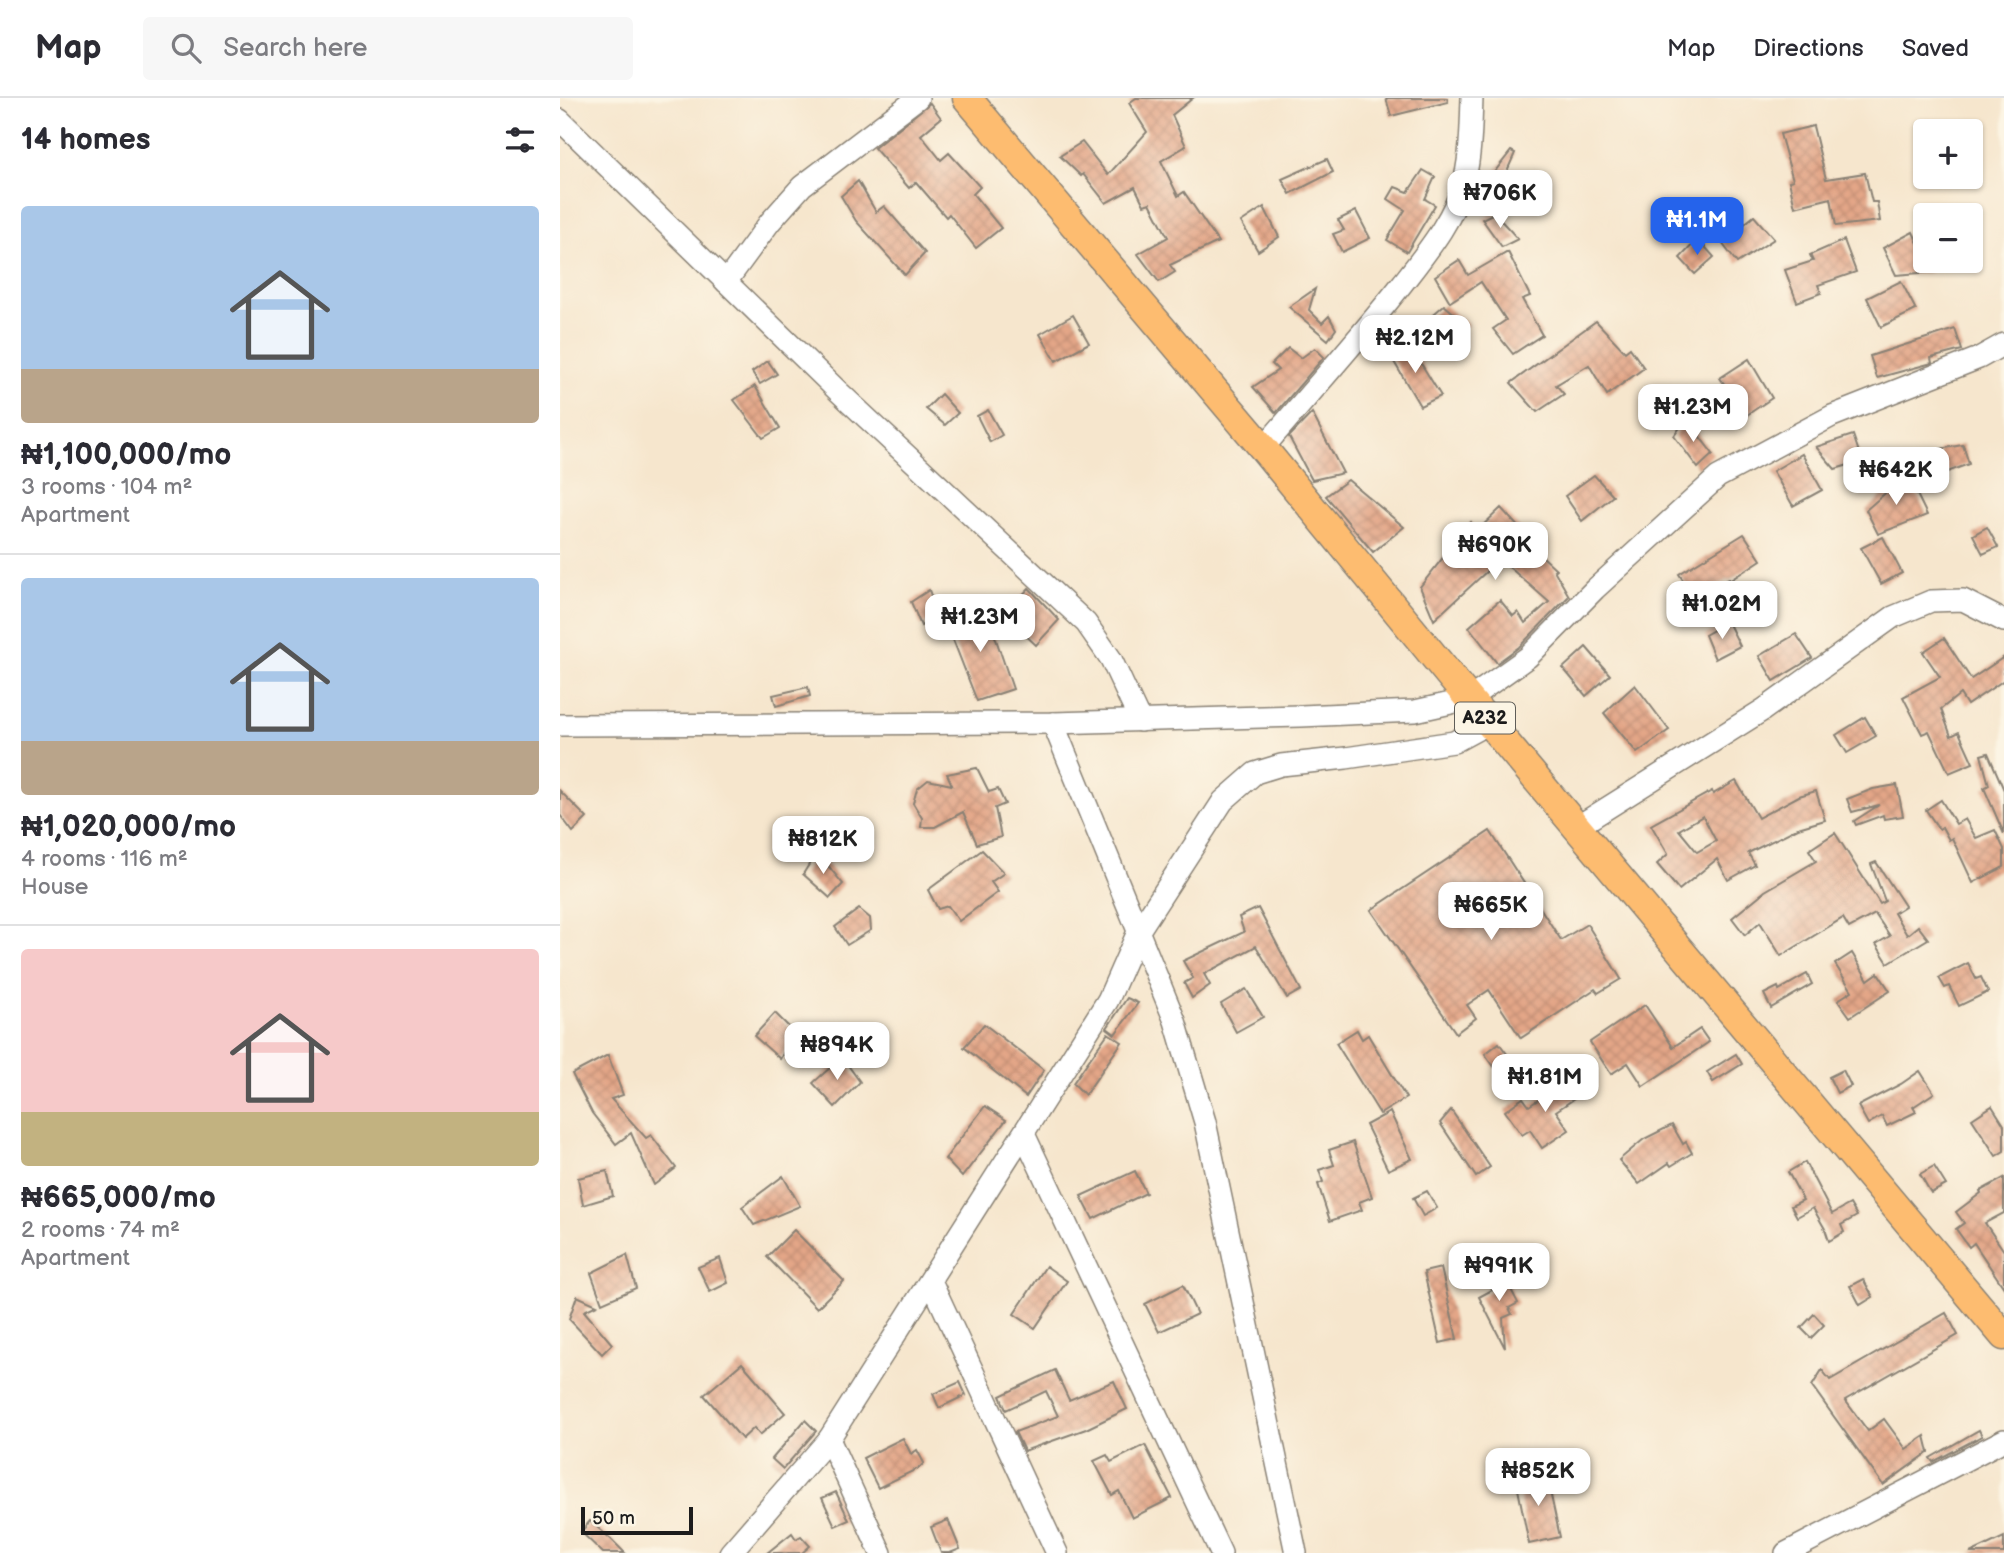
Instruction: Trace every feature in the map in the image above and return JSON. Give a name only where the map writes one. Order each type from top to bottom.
[{"type":"main road","name":"A232","points":[[967,98],[1263,448],[1489,723],[2004,1336]]},
{"type":"street","points":[[726,282],[770,222],[802,186],[918,98]]},
{"type":"street","points":[[1263,448],[1377,316],[1452,214],[1465,179],[1471,138],[1472,98]]},
{"type":"street","points":[[560,120],[839,392],[1086,623],[1111,659],[1140,721]]},
{"type":"street","points":[[560,725],[1140,721],[1415,711],[1469,699],[1528,657],[1595,589],[1718,477],[1832,416],[1979,358],[2004,344]]},
{"type":"street","points":[[1577,827],[1763,710],[1893,617],[1931,601],[1963,600],[2004,621]]},
{"type":"street","points":[[1053,723],[1175,1021],[1205,1122],[1296,1553]]},
{"type":"street","points":[[730,1553],[829,1438],[1108,1000],[1138,932],[1223,801],[1255,773],[1281,765],[1454,742],[1489,723]]},
{"type":"street","points":[[1024,1134],[1221,1553]]},
{"type":"street","points":[[931,1281],[1056,1553]]},
{"type":"street","points":[[829,1438],[881,1553]]},
{"type":"street","points":[[1786,1553],[2004,1440]]},
{"type":"building","points":[[1136,98],[1193,98],[1172,115],[1186,146],[1161,161],[1178,196],[1184,192],[1218,242],[1170,265],[1175,272],[1159,282],[1138,254],[1168,237],[1150,203],[1144,205],[1135,187],[1106,203],[1083,174],[1081,176],[1060,156],[1082,142],[1108,175],[1147,132],[1129,103]]},
{"type":"building","points":[[1386,98],[1447,98],[1448,102],[1391,116]]},
{"type":"building","points":[[930,103],[941,118],[921,135],[941,160],[949,153],[980,187],[973,194],[1001,228],[976,248],[949,214],[946,217],[916,182],[909,188],[874,148]]},
{"type":"building","points":[[1813,126],[1826,179],[1865,173],[1872,202],[1877,202],[1880,221],[1836,226],[1831,198],[1795,207],[1789,181],[1793,180],[1780,134]]},
{"type":"building","points":[[1511,151],[1515,153],[1496,196],[1481,189]]},
{"type":"building","points":[[1327,159],[1333,172],[1290,194],[1282,179]]},
{"type":"building","points":[[1423,170],[1435,177],[1425,199],[1435,205],[1407,252],[1387,240],[1405,210],[1388,199],[1395,187],[1408,192]]},
{"type":"building","points":[[858,181],[876,212],[884,206],[925,253],[905,275],[856,221],[841,196]]},
{"type":"building","points":[[1264,207],[1279,237],[1258,251],[1241,222]]},
{"type":"building","points":[[1356,211],[1370,238],[1342,252],[1333,234],[1344,230],[1338,220]]},
{"type":"building","points":[[1494,213],[1518,239],[1502,247],[1482,219]]},
{"type":"building","points":[[1754,216],[1774,239],[1737,263],[1722,243]]},
{"type":"building","points":[[1913,232],[1913,273],[1919,273],[1896,275],[1883,248]]},
{"type":"building","points":[[1698,239],[1714,257],[1695,274],[1680,258]]},
{"type":"building","points":[[1844,240],[1856,272],[1818,285],[1821,293],[1797,302],[1785,270],[1813,261],[1810,255]]},
{"type":"building","points":[[1508,252],[1530,296],[1522,299],[1542,335],[1513,354],[1493,329],[1506,320],[1481,282],[1450,302],[1435,276],[1459,260],[1468,275]]},
{"type":"building","points":[[1901,281],[1916,310],[1881,327],[1867,298]]},
{"type":"building","points":[[1315,289],[1309,310],[1322,323],[1329,316],[1336,329],[1328,340],[1289,307]]},
{"type":"building","points":[[1444,305],[1468,325],[1447,342],[1427,320]]},
{"type":"building","points":[[1073,315],[1089,343],[1056,361],[1040,334]]},
{"type":"building","points":[[1596,321],[1625,352],[1630,348],[1644,368],[1607,395],[1589,365],[1556,385],[1564,394],[1537,412],[1511,383]]},
{"type":"building","points":[[1955,329],[1962,350],[1931,358],[1932,363],[1877,378],[1870,356]]},
{"type":"building","points":[[1409,344],[1441,396],[1420,406],[1390,355]]},
{"type":"building","points":[[1288,348],[1301,358],[1315,348],[1324,357],[1276,413],[1253,387],[1278,370],[1272,364]]},
{"type":"building","points":[[1749,359],[1772,398],[1747,415],[1720,378]]},
{"type":"building","points":[[768,361],[777,374],[760,384],[752,372]]},
{"type":"building","points":[[755,386],[780,428],[763,438],[734,400]]},
{"type":"building","points":[[941,394],[958,413],[945,425],[926,409]]},
{"type":"building","points":[[988,410],[1002,435],[990,442],[977,416]]},
{"type":"building","points":[[1312,413],[1343,473],[1312,480],[1289,437]]},
{"type":"building","points":[[1686,419],[1713,454],[1698,468],[1674,436]]},
{"type":"building","points":[[1853,435],[1862,461],[1835,469],[1816,447]]},
{"type":"building","points":[[1963,445],[1969,464],[1945,473],[1939,449]]},
{"type":"building","points":[[1802,454],[1822,490],[1793,506],[1773,471]]},
{"type":"building","points":[[1907,474],[1927,515],[1878,534],[1866,510]]},
{"type":"building","points":[[1594,475],[1613,496],[1582,521],[1565,496]]},
{"type":"building","points":[[1348,480],[1404,527],[1373,552],[1326,496]]},
{"type":"building","points":[[1501,508],[1532,542],[1529,544],[1556,569],[1554,570],[1569,596],[1519,647],[1497,663],[1469,627],[1500,600],[1513,616],[1518,612],[1525,623],[1549,602],[1500,559],[1434,620],[1420,587],[1471,522],[1477,531]]},
{"type":"building","points":[[1987,527],[1998,547],[1983,554],[1973,535]]},
{"type":"building","points":[[1744,534],[1761,560],[1729,581],[1695,598],[1679,574]]},
{"type":"building","points":[[1883,537],[1902,573],[1881,584],[1861,548]]},
{"type":"building","points":[[1029,588],[1059,620],[1036,645],[1004,615]]},
{"type":"building","points":[[929,590],[938,616],[921,626],[911,602]]},
{"type":"building","points":[[986,610],[1013,689],[977,701],[945,619]]},
{"type":"building","points":[[1728,622],[1740,646],[1715,659],[1705,635]]},
{"type":"building","points":[[1796,634],[1812,658],[1774,681],[1759,656]]},
{"type":"building","points":[[1944,638],[1971,679],[2004,657],[2004,680],[1967,705],[1960,694],[1941,709],[1951,736],[1959,732],[1973,763],[1949,773],[1929,731],[1922,734],[1903,697],[1940,677],[1923,652]]},
{"type":"building","points":[[1586,647],[1610,675],[1586,696],[1563,668]]},
{"type":"building","points":[[1635,685],[1669,730],[1637,753],[1604,713]]},
{"type":"building","points":[[808,687],[810,696],[776,706],[773,695]]},
{"type":"building","points":[[1865,717],[1876,736],[1847,753],[1836,735]]},
{"type":"building","points":[[1988,753],[2004,790],[2004,834],[1984,788],[1989,785],[1981,755]]},
{"type":"building","points":[[977,768],[989,792],[998,789],[1005,804],[995,808],[1001,837],[977,844],[963,812],[935,827],[921,827],[922,818],[913,803],[917,789],[928,780],[952,785],[947,774]]},
{"type":"building","points":[[1736,781],[1758,818],[1799,796],[1816,791],[1825,820],[1798,828],[1748,853],[1755,865],[1728,880],[1717,859],[1679,890],[1657,864],[1668,854],[1651,825],[1712,791],[1713,794]],"holes":[[[1703,816],[1716,841],[1697,852],[1679,830]]]},
{"type":"building","points":[[1897,785],[1903,816],[1884,819],[1883,815],[1856,825],[1854,821],[1879,805],[1852,812],[1847,799],[1873,789]]},
{"type":"building","points":[[560,791],[587,818],[573,832],[560,815]]},
{"type":"building","points":[[1941,800],[1956,824],[1965,819],[1976,838],[1995,830],[2004,849],[2004,867],[1973,883],[1952,838],[1949,840],[1942,827],[1939,829],[1926,810]]},
{"type":"building","points":[[1490,831],[1561,940],[1587,924],[1621,979],[1598,993],[1595,989],[1521,1038],[1489,990],[1467,1005],[1476,1018],[1456,1033],[1371,910]]},
{"type":"building","points":[[1835,833],[1880,904],[1885,901],[1871,864],[1876,862],[1905,906],[1894,913],[1907,935],[1918,926],[1928,939],[1888,963],[1876,944],[1890,936],[1875,914],[1849,928],[1843,918],[1781,956],[1760,922],[1745,935],[1732,918],[1765,891],[1816,861],[1809,850]]},
{"type":"building","points":[[982,850],[1004,873],[991,882],[998,892],[959,921],[948,906],[938,909],[928,890]]},
{"type":"building","points":[[817,852],[843,884],[830,898],[803,874]]},
{"type":"building","points":[[1258,908],[1301,990],[1287,998],[1256,946],[1204,974],[1210,985],[1192,998],[1184,983],[1193,978],[1183,961],[1244,932],[1239,917]]},
{"type":"building","points":[[859,909],[870,918],[871,930],[847,945],[835,927]]},
{"type":"building","points":[[1852,953],[1868,980],[1878,973],[1890,991],[1850,1017],[1838,1000],[1852,991],[1835,964]]},
{"type":"building","points":[[1968,963],[1976,979],[1981,977],[1988,992],[1959,1006],[1949,986],[1945,988],[1939,978]]},
{"type":"building","points":[[1807,974],[1812,984],[1771,1008],[1764,994],[1778,987],[1779,990]]},
{"type":"building","points":[[1246,989],[1263,1017],[1236,1032],[1221,1004]]},
{"type":"building","points":[[1127,998],[1138,1003],[1115,1034],[1107,1028]]},
{"type":"building","points":[[1645,1005],[1673,1047],[1700,1029],[1709,1042],[1643,1086],[1628,1063],[1611,1074],[1590,1042]]},
{"type":"building","points":[[775,1013],[795,1033],[780,1059],[754,1036]]},
{"type":"building","points":[[984,1024],[1044,1070],[1026,1097],[964,1047]]},
{"type":"building","points":[[1357,1030],[1362,1039],[1368,1035],[1406,1098],[1380,1114],[1336,1043]]},
{"type":"building","points":[[1108,1033],[1122,1042],[1085,1095],[1073,1083]]},
{"type":"building","points":[[1499,1043],[1510,1058],[1495,1068],[1485,1054]]},
{"type":"building","points":[[1736,1054],[1742,1064],[1713,1082],[1707,1072]]},
{"type":"building","points":[[608,1055],[623,1095],[611,1099],[646,1138],[651,1135],[676,1168],[654,1185],[631,1133],[616,1144],[592,1113],[572,1074]]},
{"type":"building","points":[[842,1057],[860,1082],[835,1107],[813,1083]]},
{"type":"building","points":[[1843,1070],[1851,1086],[1837,1093],[1829,1077]]},
{"type":"building","points":[[1920,1071],[1934,1093],[1913,1107],[1916,1112],[1887,1126],[1882,1116],[1868,1124],[1858,1106]]},
{"type":"building","points":[[1572,1078],[1583,1093],[1556,1111],[1569,1130],[1542,1148],[1530,1130],[1522,1135],[1505,1111],[1523,1098],[1529,1106]]},
{"type":"building","points":[[985,1106],[1006,1120],[962,1177],[945,1159]]},
{"type":"building","points":[[1992,1106],[2004,1125],[2004,1151],[1996,1156],[1972,1119]]},
{"type":"building","points":[[1451,1110],[1490,1167],[1476,1177],[1440,1123]]},
{"type":"building","points":[[1390,1112],[1412,1159],[1388,1170],[1366,1125]]},
{"type":"building","points":[[1672,1125],[1692,1153],[1671,1166],[1669,1163],[1639,1184],[1619,1160],[1644,1139]]},
{"type":"building","points":[[1353,1142],[1372,1197],[1359,1202],[1362,1210],[1330,1221],[1318,1184],[1323,1182],[1319,1170],[1334,1165],[1329,1150]]},
{"type":"building","points":[[1805,1162],[1832,1214],[1850,1204],[1857,1216],[1841,1225],[1844,1232],[1829,1241],[1813,1208],[1797,1217],[1791,1206],[1803,1200],[1788,1172]]},
{"type":"building","points":[[1934,1166],[1946,1185],[1931,1193],[1920,1174]]},
{"type":"building","points":[[607,1171],[613,1196],[583,1205],[578,1178]]},
{"type":"building","points":[[1135,1171],[1146,1193],[1093,1219],[1081,1196]]},
{"type":"building","points":[[783,1176],[800,1206],[754,1225],[742,1207]]},
{"type":"building","points":[[2004,1178],[2004,1213],[1985,1223],[2004,1251],[2004,1288],[1974,1243],[1969,1247],[1956,1229],[1964,1223],[1956,1212],[1981,1193],[1980,1191]]},
{"type":"building","points":[[1427,1191],[1437,1208],[1423,1216],[1413,1198]]},
{"type":"building","points":[[794,1230],[844,1281],[817,1308],[767,1257]]},
{"type":"building","points":[[627,1255],[636,1288],[602,1303],[591,1273]]},
{"type":"building","points":[[720,1258],[728,1283],[710,1292],[698,1267]]},
{"type":"building","points":[[1046,1266],[1067,1281],[1035,1328],[1014,1314]]},
{"type":"building","points":[[1441,1268],[1457,1339],[1440,1343],[1424,1272]]},
{"type":"building","points":[[1502,1272],[1518,1303],[1509,1308],[1512,1314],[1503,1318],[1505,1348],[1479,1297],[1494,1289],[1489,1279]]},
{"type":"building","points":[[1863,1279],[1873,1297],[1860,1305],[1850,1286]]},
{"type":"building","points":[[1183,1285],[1197,1314],[1159,1332],[1145,1304]]},
{"type":"building","points":[[577,1296],[597,1305],[584,1311],[612,1344],[602,1354],[569,1319]]},
{"type":"building","points":[[1946,1313],[1958,1335],[1845,1400],[1868,1431],[1884,1419],[1906,1449],[1925,1436],[1929,1452],[1883,1485],[1812,1386],[1822,1370],[1830,1380]]},
{"type":"building","points":[[1814,1314],[1824,1325],[1811,1338],[1801,1328]]},
{"type":"building","points":[[742,1363],[785,1413],[760,1435],[754,1428],[742,1439],[704,1395]]},
{"type":"building","points":[[1055,1370],[1069,1400],[1114,1381],[1127,1409],[1086,1429],[1024,1451],[1015,1432],[1058,1416],[1046,1391],[1006,1410],[1000,1396]]},
{"type":"building","points":[[960,1382],[966,1395],[939,1408],[933,1394]]},
{"type":"building","points":[[805,1420],[816,1431],[783,1469],[772,1459]]},
{"type":"building","points":[[1979,1430],[1982,1436],[1933,1462],[1930,1458]]},
{"type":"building","points":[[903,1438],[911,1454],[917,1450],[924,1463],[878,1488],[863,1458]]},
{"type":"building","points":[[1145,1445],[1172,1498],[1132,1518],[1119,1491],[1112,1495],[1094,1461],[1107,1455],[1111,1462]]},
{"type":"building","points":[[1546,1473],[1560,1537],[1529,1544],[1516,1479]]},
{"type":"building","points":[[836,1492],[849,1520],[835,1526],[822,1498]]},
{"type":"building","points":[[948,1520],[960,1549],[941,1553],[931,1527]]},
{"type":"building","points":[[590,1521],[625,1553],[603,1553],[581,1532]]},
{"type":"building","points":[[792,1533],[796,1539],[801,1536],[810,1546],[802,1553],[767,1553]]},
{"type":"building","points":[[2004,1537],[2004,1553],[1970,1553]]}]
